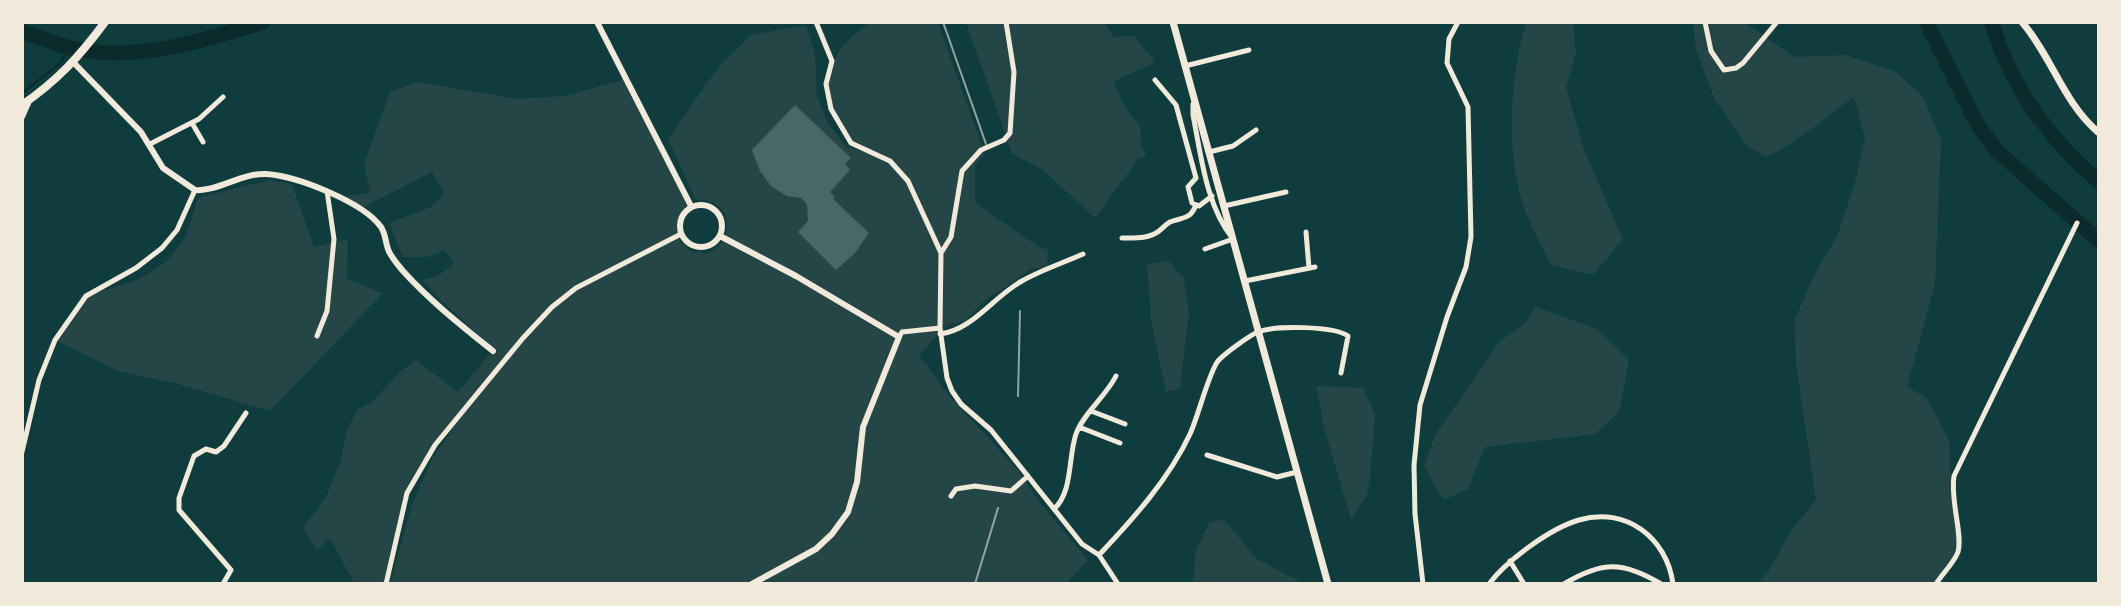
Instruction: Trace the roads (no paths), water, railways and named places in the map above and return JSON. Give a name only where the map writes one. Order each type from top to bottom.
[{"type":"main road","points":[[26,103],[75,61],[105,22]]},
{"type":"main road","points":[[1173,22],[1328,584]]},
{"type":"main road","points":[[2022,22],[2045,55],[2071,103],[2098,132]]},
{"type":"street","points":[[597,22],[691,206]]},
{"type":"street","points":[[816,22],[832,61],[826,84],[831,109],[851,142],[890,161],[908,181],[941,253],[940,331],[947,378],[952,391],[961,404],[991,430],[1082,544],[1099,555],[1118,584]]},
{"type":"street","points":[[941,253],[951,237],[962,171],[981,150],[1004,140],[1010,133],[1014,72],[1006,22]]},
{"type":"street","points":[[1423,584],[1415,514],[1414,465],[1420,405],[1447,317],[1466,267],[1471,237],[1468,107],[1447,63],[1449,39],[1458,22]]},
{"type":"street","points":[[1705,22],[1711,51],[1724,70],[1736,68],[1743,63],[1777,22]]},
{"type":"street","points":[[1185,66],[1249,50]]},
{"type":"street","points":[[75,61],[150,144],[163,168],[195,190],[208,189],[234,179],[265,174],[294,178],[327,191],[374,220],[388,240],[388,249],[404,272],[422,291],[493,351]]},
{"type":"street","points":[[1155,80],[1176,105],[1196,178]]},
{"type":"street","points":[[1194,96],[1193,115],[1207,181],[1226,230],[1233,239],[1205,249]]},
{"type":"street","points":[[150,144],[192,123],[223,98]]},
{"type":"street","points":[[22,118],[26,103]]},
{"type":"street","points":[[192,123],[203,142]]},
{"type":"street","points":[[1209,152],[1233,146],[1256,130]]},
{"type":"street","points":[[1196,178],[1207,181]]},
{"type":"street","points":[[1196,178],[1188,187],[1192,203],[1199,206],[1212,196]]},
{"type":"street","points":[[22,452],[39,380],[55,340],[86,296],[136,268],[162,248],[177,230],[195,190]]},
{"type":"street","points":[[317,336],[327,311],[334,239],[327,191]]},
{"type":"street","points":[[1224,206],[1286,192]]},
{"type":"street","points":[[705,204],[717,211],[722,223],[720,236],[710,245],[703,247],[690,244],[681,234],[681,218],[691,206],[705,204]]},
{"type":"street","points":[[1122,238],[1144,238],[1158,233],[1169,222],[1184,219],[1192,214],[1196,205]]},
{"type":"street","points":[[1936,584],[1957,554],[1959,538],[1951,493],[1954,476],[2077,223]]},
{"type":"street","points":[[1245,281],[1312,267],[1306,232]]},
{"type":"street","points":[[386,584],[407,493],[435,445],[523,338],[552,308],[576,288],[681,234]]},
{"type":"street","points":[[720,236],[796,276],[900,337]]},
{"type":"street","points":[[752,584],[816,549],[848,512],[857,482],[863,427],[902,332],[956,332],[1022,280],[1083,254]]},
{"type":"street","points":[[1099,555],[1143,505],[1181,450],[1198,417],[1216,363],[1259,331],[1309,327],[1339,329],[1348,336],[1341,373]]},
{"type":"street","points":[[1054,509],[1065,495],[1072,449],[1079,427],[1108,391],[1116,376]]},
{"type":"street","points":[[1091,411],[1125,424]]},
{"type":"street","points":[[223,584],[231,570],[182,514],[179,498],[194,456],[206,449],[216,452],[224,446],[246,413]]},
{"type":"street","points":[[1079,427],[1120,443]]},
{"type":"street","points":[[1207,456],[1277,477],[1298,472]]},
{"type":"street","points":[[951,496],[956,489],[975,486],[1011,490],[1028,476]]},
{"type":"street","points":[[1489,584],[1510,561],[1579,520],[1598,517],[1619,519],[1632,524],[1653,538],[1667,557],[1673,584]]},
{"type":"street","points":[[1510,561],[1524,584]]},
{"type":"street","points":[[1564,584],[1578,575],[1613,565],[1629,567],[1661,584]]},
{"type":"waterway","points":[[22,32],[71,48],[120,53],[193,43],[263,22]]},
{"type":"waterway","points":[[1926,22],[1977,124],[1996,150],[2098,240]]},
{"type":"waterway","points":[[1992,22],[2009,68],[2033,110],[2064,148],[2098,181]]},
{"type":"waterway","points":[[22,93],[58,65],[71,48]]},
{"type":"railway","points":[[943,22],[986,144]]},
{"type":"railway","points":[[1018,396],[1020,311]]},
{"type":"railway","points":[[975,584],[998,508]]}]
